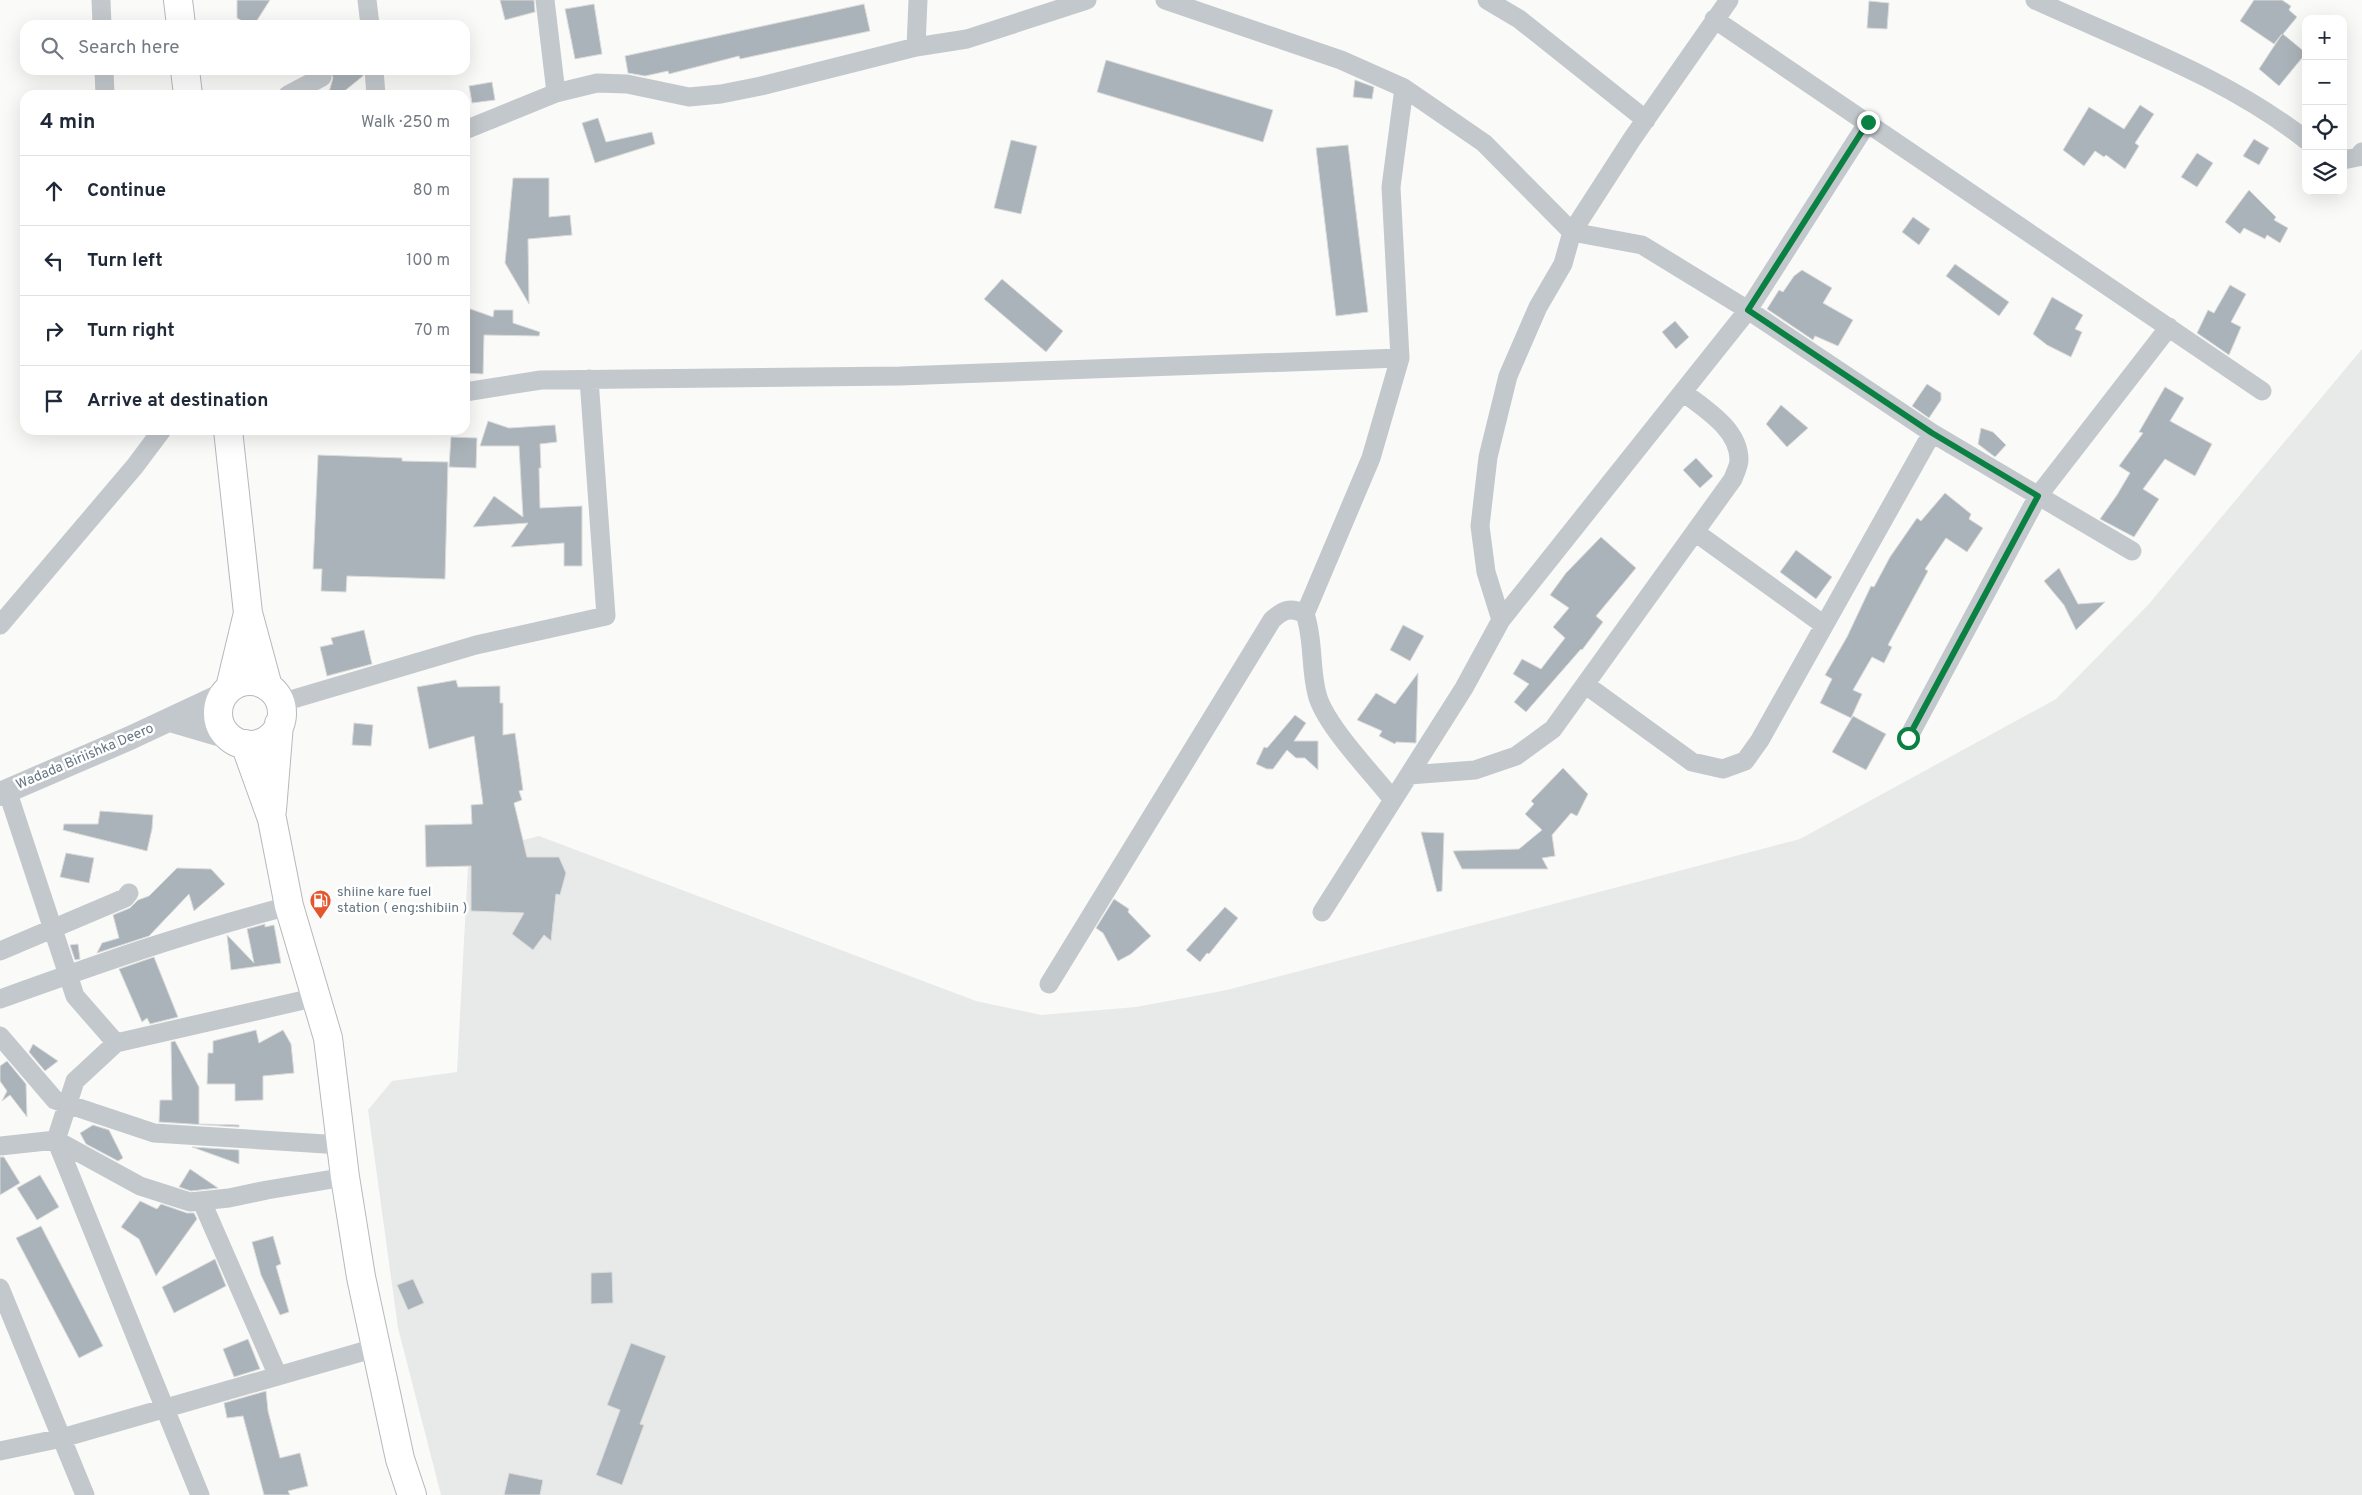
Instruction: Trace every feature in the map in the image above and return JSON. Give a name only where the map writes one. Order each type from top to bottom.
[{"type":"highway","points":[[178,0],[180,20]]},
{"type":"highway","points":[[186,75],[188,90]]},
{"type":"highway","points":[[229,435],[248,613],[276,705],[272,819],[288,906],[328,1038],[345,1176],[375,1348],[400,1459],[412,1495]]},
{"type":"highway","points":[[248,613],[227,691],[218,712],[219,721],[237,740],[272,819]]},
{"type":"highway","points":[[227,691],[247,682],[258,682],[276,705],[274,733],[266,740],[256,744],[237,740]]},
{"type":"street","points":[[100,0],[102,20]]},
{"type":"street","points":[[367,0],[369,20]]},
{"type":"street","points":[[545,0],[556,93]]},
{"type":"street","points":[[916,46],[918,0]]},
{"type":"street","points":[[470,128],[556,93],[597,82],[627,84],[689,97],[721,94],[789,79],[916,46],[967,40],[1087,0]]},
{"type":"street","points":[[1165,0],[1341,60],[1404,88],[1484,143],[1572,232],[1642,245],[1748,310],[1932,433],[2132,551]]},
{"type":"street","points":[[1487,0],[1519,20],[1646,120]]},
{"type":"street","points":[[1501,620],[1486,572],[1480,526],[1488,457],[1508,376],[1538,307],[1563,264],[1572,232],[1714,19],[1729,0]]},
{"type":"street","points":[[2035,0],[2211,81],[2267,113],[2302,137]]},
{"type":"street","points":[[1714,19],[2262,390]]},
{"type":"street","points":[[104,75],[105,90]]},
{"type":"street","points":[[374,75],[376,90]]},
{"type":"street","points":[[297,90],[322,77]]},
{"type":"street","points":[[1393,800],[1323,713],[1313,673],[1309,626],[1305,614],[1371,458],[1400,358],[1391,187],[1404,88]]},
{"type":"street","points":[[1322,912],[1464,688],[1501,620],[1748,310],[1868,122]]},
{"type":"street","points":[[2347,159],[2358,157],[2362,152]]},
{"type":"street","points":[[1908,738],[2038,496],[2169,327]]},
{"type":"street","points":[[470,391],[541,380],[900,376],[1400,358]]},
{"type":"street","points":[[276,705],[476,646],[606,616],[589,379]]},
{"type":"street","points":[[1409,775],[1475,770],[1516,756],[1553,729],[1586,685],[1733,479],[1740,461],[1734,439],[1720,421],[1683,392]]},
{"type":"street","points":[[1586,685],[1692,762],[1723,769],[1745,761],[1824,626],[1932,433]]},
{"type":"street","points":[[0,625],[135,466],[158,435]]},
{"type":"street","points":[[1695,532],[1824,626]]},
{"type":"street","points":[[1049,984],[1272,620],[1282,610],[1295,609],[1305,614]]},
{"type":"street","name":"Wadada Biriishka Deero","points":[[3,792],[170,720],[227,691]]},
{"type":"street","name":"Wadada Biriishka Deero","points":[[170,720],[237,740]]},
{"type":"street","points":[[3,792],[53,929],[75,996],[116,1043]]},
{"type":"street","points":[[0,951],[125,898],[129,893]]},
{"type":"street","points":[[0,999],[68,974],[243,918],[288,906]]},
{"type":"street","points":[[200,1495],[56,1140],[75,1081],[116,1043],[316,997]]},
{"type":"street","points":[[0,1036],[55,1100],[154,1134],[341,1145]]},
{"type":"street","points":[[0,1146],[56,1140],[140,1186],[190,1202],[202,1202],[345,1176]]},
{"type":"street","points":[[202,1202],[278,1376]]},
{"type":"street","points":[[0,1288],[85,1495]]},
{"type":"street","points":[[0,1451],[62,1438],[375,1348]]},
{"type":"shaded area","points":[[2362,349],[2362,1495],[441,1495],[398,1328],[368,1110],[392,1081],[457,1072],[468,866],[484,850],[539,836],[976,1001],[1041,1015],[1136,1007],[1227,990],[1800,839],[2056,699],[2148,605]]},
{"type":"building","points":[[237,0],[270,0],[257,20],[240,20],[237,18]]},
{"type":"building","points":[[500,0],[534,0],[535,12],[505,20]]},
{"type":"building","points":[[2254,0],[2282,0],[2291,6],[2289,10],[2297,17],[2283,34],[2302,50],[2302,58],[2279,86],[2259,69],[2282,34],[2274,44],[2240,21]]},
{"type":"building","points":[[1869,1],[1889,3],[1887,29],[1867,28]]},
{"type":"building","points":[[594,4],[602,54],[575,59],[565,9]]},
{"type":"building","points":[[864,4],[870,31],[740,59],[739,56],[669,74],[668,71],[645,76],[628,73],[625,56]]},
{"type":"building","points":[[1106,60],[1273,110],[1263,142],[1097,92]]},
{"type":"building","points":[[332,75],[363,75],[346,90],[330,90],[333,78]]},
{"type":"building","points":[[1355,80],[1374,87],[1372,99],[1353,97]]},
{"type":"building","points":[[492,82],[495,100],[472,103],[469,86]]},
{"type":"building","points":[[2140,105],[2154,114],[2135,143],[2139,146],[2125,169],[2106,155],[2104,157],[2095,151],[2084,166],[2063,150],[2089,107],[2124,129]]},
{"type":"building","points":[[598,118],[606,142],[652,132],[655,144],[595,163],[582,123]]},
{"type":"building","points":[[2254,139],[2269,148],[2259,165],[2243,156]]},
{"type":"building","points":[[1011,140],[1037,146],[1021,214],[994,208]]},
{"type":"building","points":[[1348,145],[1368,312],[1336,316],[1316,148]]},
{"type":"building","points":[[2197,153],[2213,163],[2197,187],[2181,177]]},
{"type":"building","points":[[513,178],[549,178],[549,217],[570,215],[572,235],[528,239],[529,304],[505,263]]},
{"type":"building","points":[[2249,190],[2276,217],[2274,220],[2288,228],[2280,243],[2267,235],[2265,239],[2244,228],[2240,234],[2225,222]]},
{"type":"building","points":[[1913,217],[1930,229],[1919,245],[1902,232]]},
{"type":"building","points":[[1955,264],[2009,302],[1999,316],[1946,276]]},
{"type":"building","points":[[1802,270],[1832,288],[1823,303],[1853,320],[1838,346],[1815,336],[1813,340],[1767,309],[1779,290],[1783,292],[1794,276]]},
{"type":"building","points":[[1002,279],[1063,331],[1046,352],[984,299]]},
{"type":"building","points":[[2230,285],[2246,294],[2231,322],[2241,327],[2229,355],[2197,333],[2208,310],[2214,313]]},
{"type":"building","points":[[2052,297],[2083,315],[2075,329],[2082,332],[2071,357],[2047,345],[2033,334]]},
{"type":"building","points":[[470,309],[493,317],[494,310],[513,310],[513,323],[540,332],[539,336],[484,335],[483,374],[470,373]]},
{"type":"building","points":[[1675,321],[1689,337],[1676,349],[1662,332]]},
{"type":"building","points":[[1927,384],[1941,393],[1941,400],[1929,418],[1912,406]]},
{"type":"building","points":[[2165,387],[2184,398],[2170,421],[2212,444],[2195,476],[2165,459],[2143,489],[2159,499],[2134,537],[2100,519],[2130,473],[2119,466],[2143,433],[2139,432]]},
{"type":"building","points":[[1781,405],[1808,428],[1787,447],[1766,424]]},
{"type":"building","points":[[488,421],[509,428],[555,425],[557,442],[540,444],[540,508],[582,506],[582,566],[564,566],[564,543],[511,547],[528,523],[473,527],[494,496],[523,517],[519,446],[480,446]]},
{"type":"building","points":[[1981,428],[1993,432],[2006,445],[1995,457],[1978,444]]},
{"type":"building","points":[[451,437],[477,438],[476,468],[449,467]]},
{"type":"building","points":[[318,455],[402,458],[402,461],[448,462],[445,579],[347,576],[346,592],[321,591],[322,569],[313,569]]},
{"type":"building","points":[[1696,458],[1713,476],[1700,488],[1683,470]]},
{"type":"building","points":[[1945,493],[1971,514],[1969,519],[1983,528],[1967,552],[1946,538],[1925,569],[1928,571],[1888,645],[1892,647],[1884,663],[1872,657],[1853,690],[1862,694],[1851,718],[1820,703],[1832,679],[1825,675],[1847,637],[1871,586],[1874,587],[1890,557],[1917,518],[1921,521]]},
{"type":"building","points":[[1601,537],[1636,568],[1596,616],[1603,622],[1582,650],[1526,712],[1514,702],[1529,684],[1513,674],[1522,659],[1541,669],[1565,638],[1553,627],[1569,608],[1550,595],[1566,573]]},
{"type":"building","points":[[1796,550],[1832,577],[1816,599],[1780,572]]},
{"type":"building","points":[[2059,568],[2078,604],[2105,602],[2076,630],[2064,605],[2044,581]]},
{"type":"building","points":[[1403,625],[1424,636],[1410,661],[1390,650]]},
{"type":"building","points":[[364,630],[372,664],[327,676],[320,647],[333,644],[331,638]]},
{"type":"building","points":[[1418,673],[1416,743],[1396,742],[1395,744],[1379,736],[1382,731],[1357,720],[1376,693],[1395,704]]},
{"type":"building","points":[[456,680],[458,687],[500,686],[500,703],[503,703],[503,735],[515,733],[523,790],[519,791],[522,800],[514,803],[527,857],[559,857],[566,873],[560,895],[556,894],[551,941],[544,935],[533,950],[512,934],[524,913],[471,911],[471,866],[426,867],[425,825],[472,824],[471,805],[483,804],[474,736],[429,749],[417,687]]},
{"type":"building","points":[[1295,715],[1306,723],[1294,741],[1318,741],[1318,770],[1305,758],[1296,758],[1287,750],[1273,769],[1267,769],[1256,764],[1264,747],[1267,748]]},
{"type":"building","points":[[1853,716],[1886,734],[1866,770],[1832,752]]},
{"type":"building","points":[[354,723],[373,725],[371,746],[352,745]]},
{"type":"building","points":[[1563,768],[1588,794],[1577,816],[1571,813],[1552,835],[1555,856],[1542,858],[1548,869],[1462,869],[1453,851],[1519,849],[1542,830],[1525,814],[1534,804],[1531,801]]},
{"type":"building","points":[[100,811],[153,815],[147,851],[63,830],[64,824],[98,824]]},
{"type":"building","points":[[1421,832],[1444,833],[1442,891],[1437,892]]},
{"type":"building","points":[[66,853],[94,858],[89,883],[60,877]]},
{"type":"building","points":[[177,868],[211,869],[225,884],[194,911],[189,894],[149,936],[97,953],[102,943],[119,938],[113,915],[130,908],[138,900],[149,896]]},
{"type":"building","points":[[1114,899],[1129,909],[1128,912],[1151,936],[1131,954],[1118,961],[1103,933],[1096,928]]},
{"type":"building","points":[[1225,907],[1238,918],[1209,954],[1207,953],[1200,962],[1186,950]]},
{"type":"building","points":[[265,924],[265,927],[274,925],[281,963],[231,970],[227,935],[254,963],[247,929]]},
{"type":"building","points":[[78,944],[80,959],[75,960],[70,945]]},
{"type":"building","points":[[154,957],[178,1017],[150,1024],[147,1018],[142,1022],[119,969]]},
{"type":"building","points":[[256,1030],[259,1043],[283,1030],[291,1044],[294,1073],[263,1076],[263,1100],[235,1101],[235,1084],[207,1084],[208,1053],[213,1053],[213,1041]]},
{"type":"building","points":[[175,1041],[199,1087],[199,1124],[239,1125],[239,1127],[159,1122],[160,1100],[172,1100],[171,1042]]},
{"type":"building","points":[[33,1044],[58,1061],[45,1071],[29,1052]]},
{"type":"building","points":[[7,1061],[26,1084],[27,1117],[10,1095],[2,1101],[7,1091],[0,1081],[0,1066]]},
{"type":"building","points":[[93,1125],[109,1130],[123,1158],[118,1161],[86,1144],[80,1133]]},
{"type":"building","points":[[192,1147],[239,1150],[239,1164]]},
{"type":"building","points":[[0,1157],[4,1157],[20,1183],[0,1195]]},
{"type":"building","points":[[190,1169],[218,1188],[191,1191],[179,1187]]},
{"type":"building","points":[[40,1175],[59,1207],[37,1220],[17,1188]]},
{"type":"building","points":[[140,1201],[157,1209],[161,1204],[187,1213],[194,1213],[197,1219],[156,1276],[139,1239],[121,1227]]},
{"type":"building","points":[[41,1226],[103,1346],[79,1358],[16,1238]]},
{"type":"building","points":[[273,1236],[281,1264],[276,1266],[289,1312],[280,1315],[261,1275],[252,1242]]},
{"type":"building","points":[[215,1259],[226,1286],[174,1313],[162,1287]]},
{"type":"building","points":[[612,1272],[613,1303],[591,1304],[591,1273]]},
{"type":"building","points":[[413,1279],[424,1303],[408,1310],[397,1285]]},
{"type":"building","points":[[248,1339],[260,1369],[234,1377],[223,1349]]},
{"type":"building","points":[[631,1343],[666,1356],[640,1424],[644,1425],[622,1485],[596,1475],[620,1410],[607,1405]]},
{"type":"building","points":[[266,1391],[268,1411],[280,1458],[300,1453],[308,1486],[288,1491],[290,1495],[264,1495],[243,1416],[227,1418],[224,1403]]},
{"type":"building","points":[[509,1473],[543,1480],[540,1495],[504,1495]]},
{"type":"place","name":"shiine kare fuel station ( eng:shibiin )","points":[[321,919]]},
{"type":"route","points":[[1868,122],[1748,310],[1932,433],[2038,496],[1908,738]]}]
